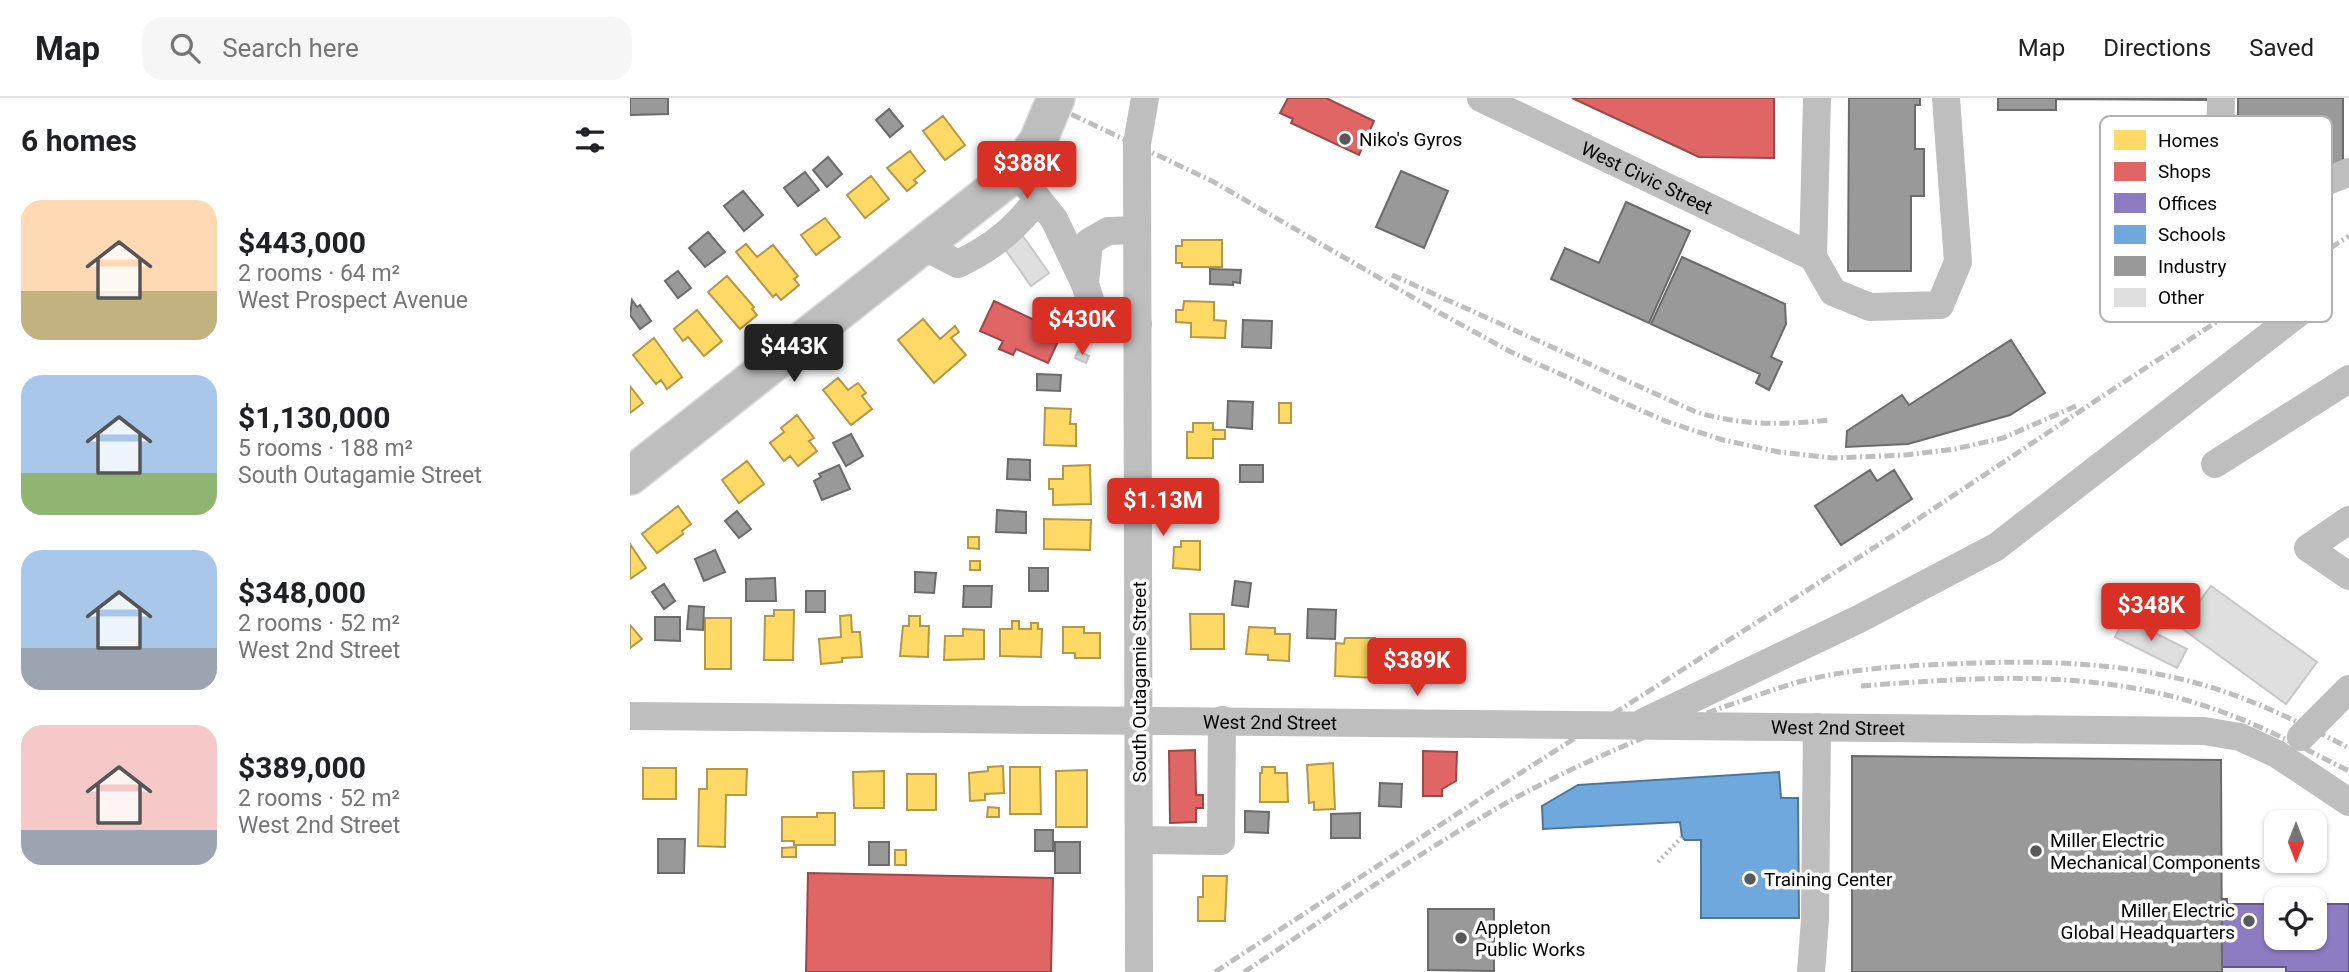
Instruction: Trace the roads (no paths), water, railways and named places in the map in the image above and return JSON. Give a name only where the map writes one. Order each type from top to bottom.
[{"type":"main road","points":[[630,476],[923,246],[1027,186],[1038,141],[1056,98]]},
{"type":"street","name":"South Outagamie Street","points":[[1139,972],[1137,144],[1140,114],[1145,98]]},
{"type":"street","name":"West Civic Street","points":[[1481,98],[1813,257]]},
{"type":"street","points":[[1817,98],[1813,257],[1833,292],[1870,307],[1940,305],[1958,262],[1947,98]]},
{"type":"street","points":[[2221,98],[2221,116]]},
{"type":"street","points":[[2332,179],[2349,172]]},
{"type":"street","points":[[1027,186],[1054,219],[1085,284],[1094,312],[1111,323],[1138,324]]},
{"type":"street","points":[[1085,284],[1089,242],[1108,232],[1137,230]]},
{"type":"street","points":[[1635,726],[1859,619],[1996,547],[2287,322]]},
{"type":"street","points":[[2215,464],[2349,379]]},
{"type":"street","points":[[2349,520],[2308,548],[2349,576]]},
{"type":"street","points":[[2301,737],[2349,689]]},
{"type":"street","name":"West 2nd Street","points":[[630,716],[2204,731],[2240,737],[2277,754],[2349,802]]},
{"type":"street","points":[[1139,840],[1221,841],[1222,720]]},
{"type":"street","points":[[1811,972],[1815,919],[1817,727]]},
{"type":"railway","points":[[1037,98],[1214,182],[1511,352],[1665,421],[1723,440],[1779,452],[1833,458],[1906,455],[1955,449],[2003,438],[2076,406]]},
{"type":"railway","points":[[2332,247],[2349,236]]},
{"type":"railway","points":[[1392,275],[1696,412],[1731,420],[1762,423],[1829,420]]},
{"type":"railway","points":[[1215,972],[1489,793],[1900,531],[2216,322]]},
{"type":"railway","points":[[1244,972],[1447,838],[1543,783],[1677,724],[1771,690],[1833,674],[1911,666],[2013,662],[2076,664],[2138,671],[2169,676],[2220,690],[2276,712],[2349,748]]},
{"type":"railway","points":[[1861,686],[1951,680],[2039,679],[2126,687],[2170,696],[2231,715],[2349,771]]},
{"type":"place","name":"Niko's Gyros","points":[[1345,139]]},
{"type":"place","name":"Miller Electric Mechanical Components","points":[[2036,851]]},
{"type":"place","name":"Training Center","points":[[1750,879]]},
{"type":"place","name":"Miller Electric Global Headquarters","points":[[2249,921]]},
{"type":"place","name":"Appleton Public Works","points":[[1461,938]]}]
